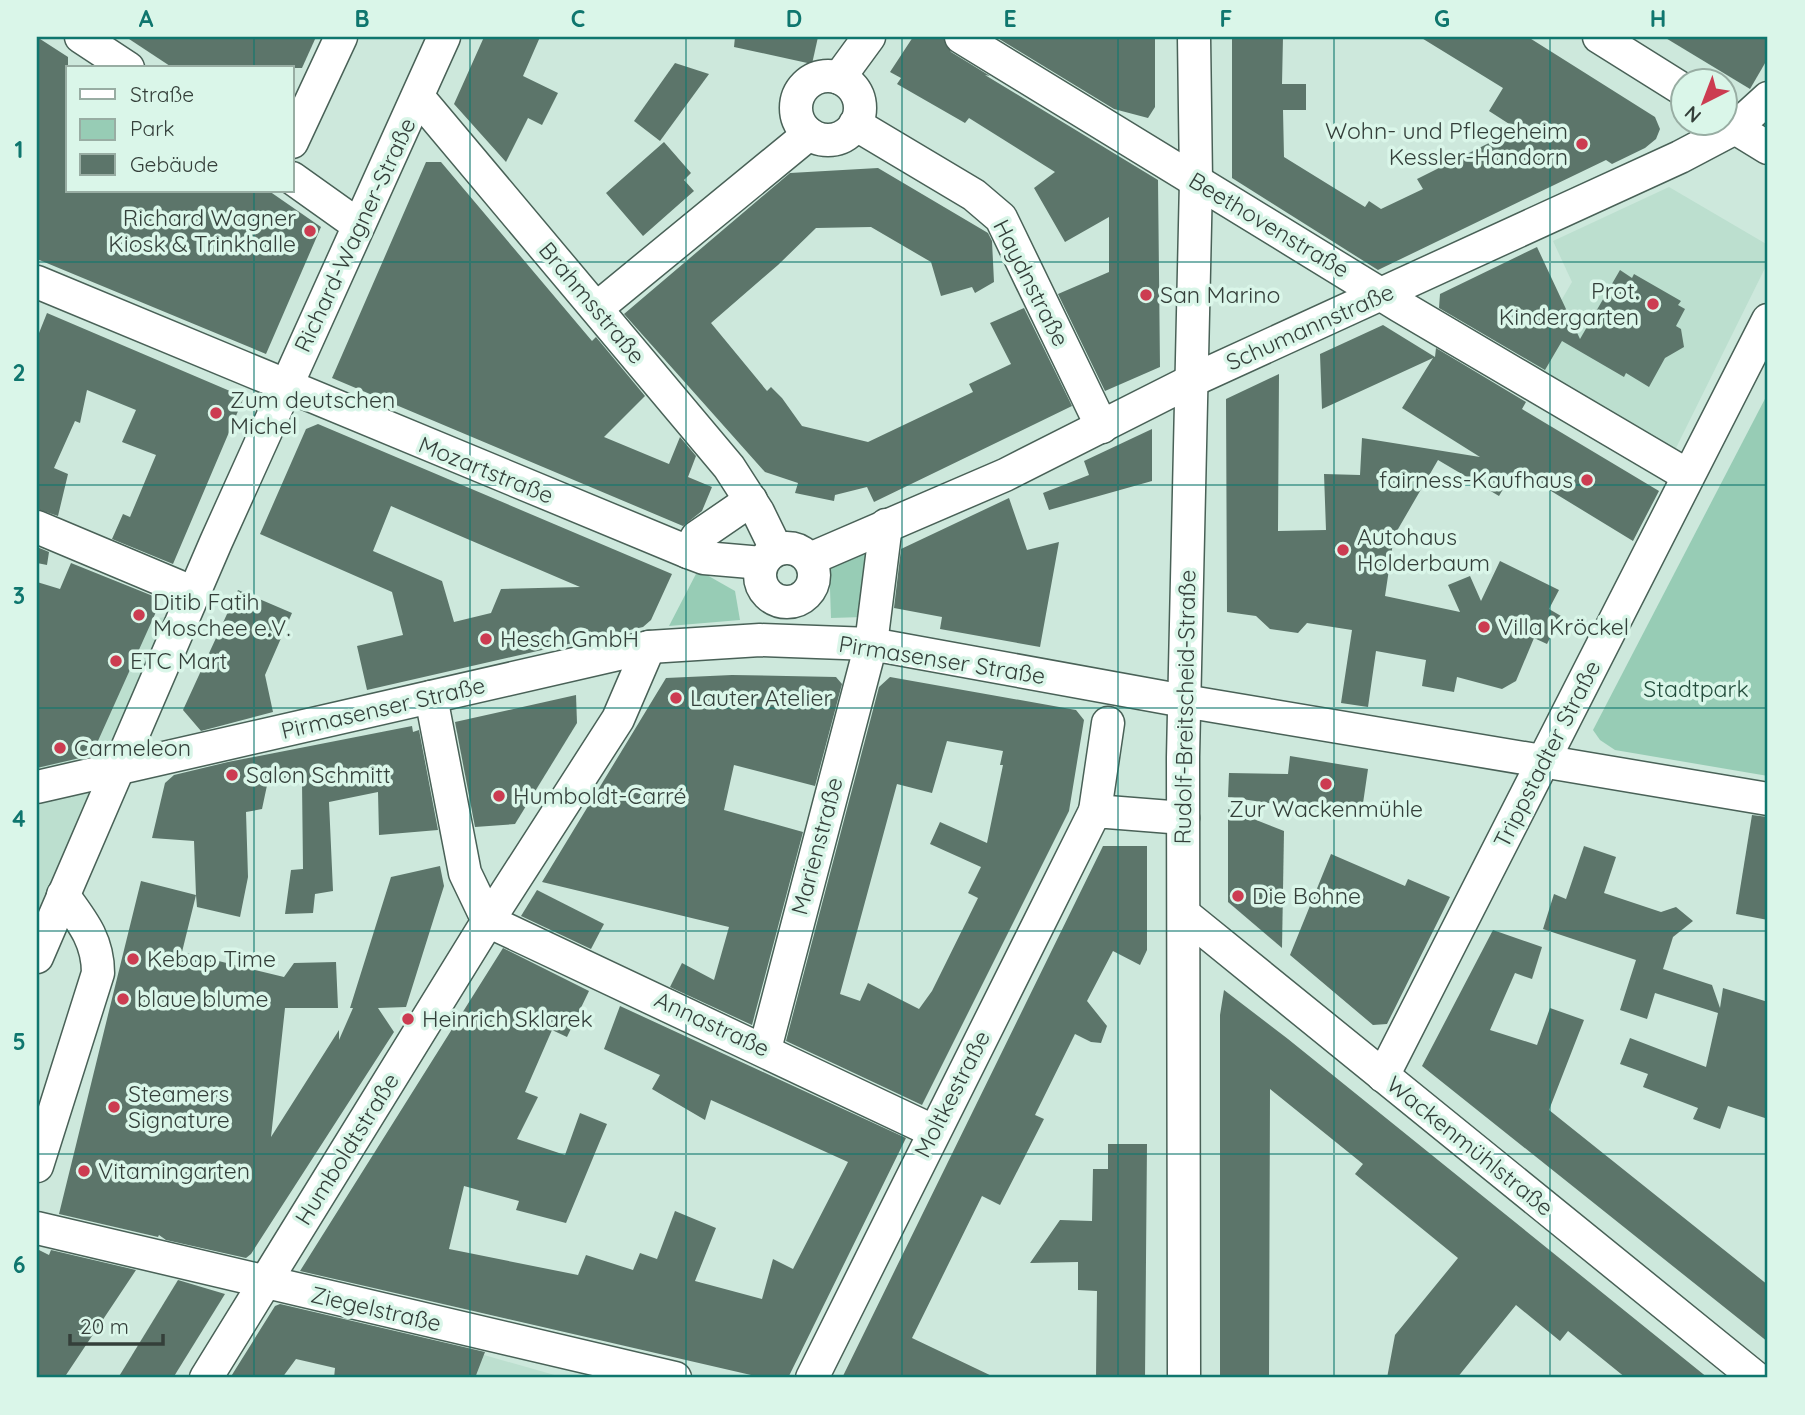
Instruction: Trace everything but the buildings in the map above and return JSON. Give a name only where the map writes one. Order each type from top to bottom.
[{"type":"street","points":[[81,37],[125,66]]},
{"type":"street","points":[[294,138],[341,37]]},
{"type":"street","name":"Richard-Wagner-Straße","points":[[37,957],[285,387],[444,37]]},
{"type":"street","points":[[839,78],[869,37]]},
{"type":"street","name":"Beethovenstraße","points":[[961,37],[1381,295],[1687,475]]},
{"type":"street","name":"Rudolf-Breitscheid-Straße","points":[[1184,1378],[1183,818],[1196,181],[1194,37]]},
{"type":"street","points":[[1599,37],[1668,80]]},
{"type":"street","points":[[824,76],[839,78],[852,87],[859,101],[855,124],[840,138],[820,139],[810,134],[797,116],[801,91],[813,79],[824,76]]},
{"type":"street","name":"Brahmsstraße","points":[[419,97],[729,467],[755,506],[769,556]]},
{"type":"street","points":[[1738,119],[1768,98]]},
{"type":"street","name":"Haydnstraße","points":[[855,124],[974,195],[1001,218],[1102,427]]},
{"type":"street","points":[[1738,129],[1768,149]]},
{"type":"street","points":[[597,308],[810,134]]},
{"type":"street","name":"Schumannstraße","points":[[810,559],[1005,475],[1192,381],[1680,157],[1712,136]]},
{"type":"street","points":[[294,179],[358,225]]},
{"type":"street","name":"Mozartstraße","points":[[37,282],[696,555],[769,556]]},
{"type":"street","name":"Trippstadter Straße","points":[[1383,1076],[1768,320]]},
{"type":"street","points":[[696,555],[696,537],[755,506]]},
{"type":"street","points":[[37,527],[194,593]]},
{"type":"street","points":[[871,644],[872,531]]},
{"type":"street","points":[[794,548],[810,559],[815,577],[807,594],[790,613],[771,598],[760,582],[769,556],[794,548]]},
{"type":"street","name":"Pirmasenser Straße","points":[[37,787],[649,647],[761,640],[871,644],[1184,701],[1768,799]]},
{"type":"street","name":"Marienstraße","points":[[765,1049],[871,644]]},
{"type":"street","name":"Humboldtstraße","points":[[206,1378],[488,921],[618,719],[649,647]]},
{"type":"street","points":[[431,696],[465,873],[488,921]]},
{"type":"street","name":"Moltkestraße","points":[[811,1378],[1095,811],[1108,723]]},
{"type":"street","points":[[1095,811],[1183,818]]},
{"type":"street","points":[[37,1166],[98,973],[98,953],[94,941],[63,895]]},
{"type":"street","name":"Wackenmühlstraße","points":[[1184,914],[1756,1378]]},
{"type":"street","name":"Annastraße","points":[[488,921],[765,1049],[933,1131]]},
{"type":"street","name":"Ziegelstraße","points":[[37,1228],[675,1378]]},
{"type":"shaded area","name":"Prot. Kindergarten","points":[[1669,187],[1768,245],[1768,262],[1675,450],[1526,361],[1572,282],[1553,241]]},
{"type":"shaded area","points":[[171,616],[37,928],[37,639]]},
{"type":"shaded area","points":[[484,1355],[565,1378],[475,1378]]},
{"type":"green space","name":"Stadtpark","points":[[1768,393],[1768,776],[1615,750],[1600,740],[1593,730]]},
{"type":"green space","points":[[869,549],[863,617],[831,618],[829,560]]},
{"type":"green space","points":[[698,570],[735,591],[740,620],[669,626]]},
{"type":"place","name":"Wohn- und Pflegeheim Kessler-Handorn","points":[[1582,144]]},
{"type":"place","name":"Richard Wagner Kiosk & Trinkhalle","points":[[310,231]]},
{"type":"place","name":"San Marino","points":[[1146,295]]},
{"type":"place","name":"Prot. Kindergarten","points":[[1653,304]]},
{"type":"place","name":"Zum deutschen Michel","points":[[216,413]]},
{"type":"place","name":"fairness-Kaufhaus","points":[[1587,480]]},
{"type":"place","name":"Autohaus Holderbaum","points":[[1343,550]]},
{"type":"place","name":"Ditib Fatih Moschee e.V.","points":[[139,615]]},
{"type":"place","name":"Villa Kröckel","points":[[1484,627]]},
{"type":"place","name":"Hesch GmbH","points":[[486,639]]},
{"type":"place","name":"ETC Mart","points":[[116,661]]},
{"type":"place","name":"Lauter Atelier","points":[[676,698]]},
{"type":"place","name":"Carmeleon","points":[[60,748]]},
{"type":"place","name":"Salon Schmitt","points":[[232,775]]},
{"type":"place","name":"Zur Wackenmühle","points":[[1326,784]]},
{"type":"place","name":"Humboldt-Carré","points":[[499,796]]},
{"type":"place","name":"Die Bohne","points":[[1238,896]]},
{"type":"place","name":"Kebap Time","points":[[133,959]]},
{"type":"place","name":"blaue blume","points":[[123,999]]},
{"type":"place","name":"Heinrich Sklarek","points":[[408,1019]]},
{"type":"place","name":"Steamers Signature","points":[[114,1107]]},
{"type":"place","name":"Vitamingarten","points":[[84,1171]]}]
